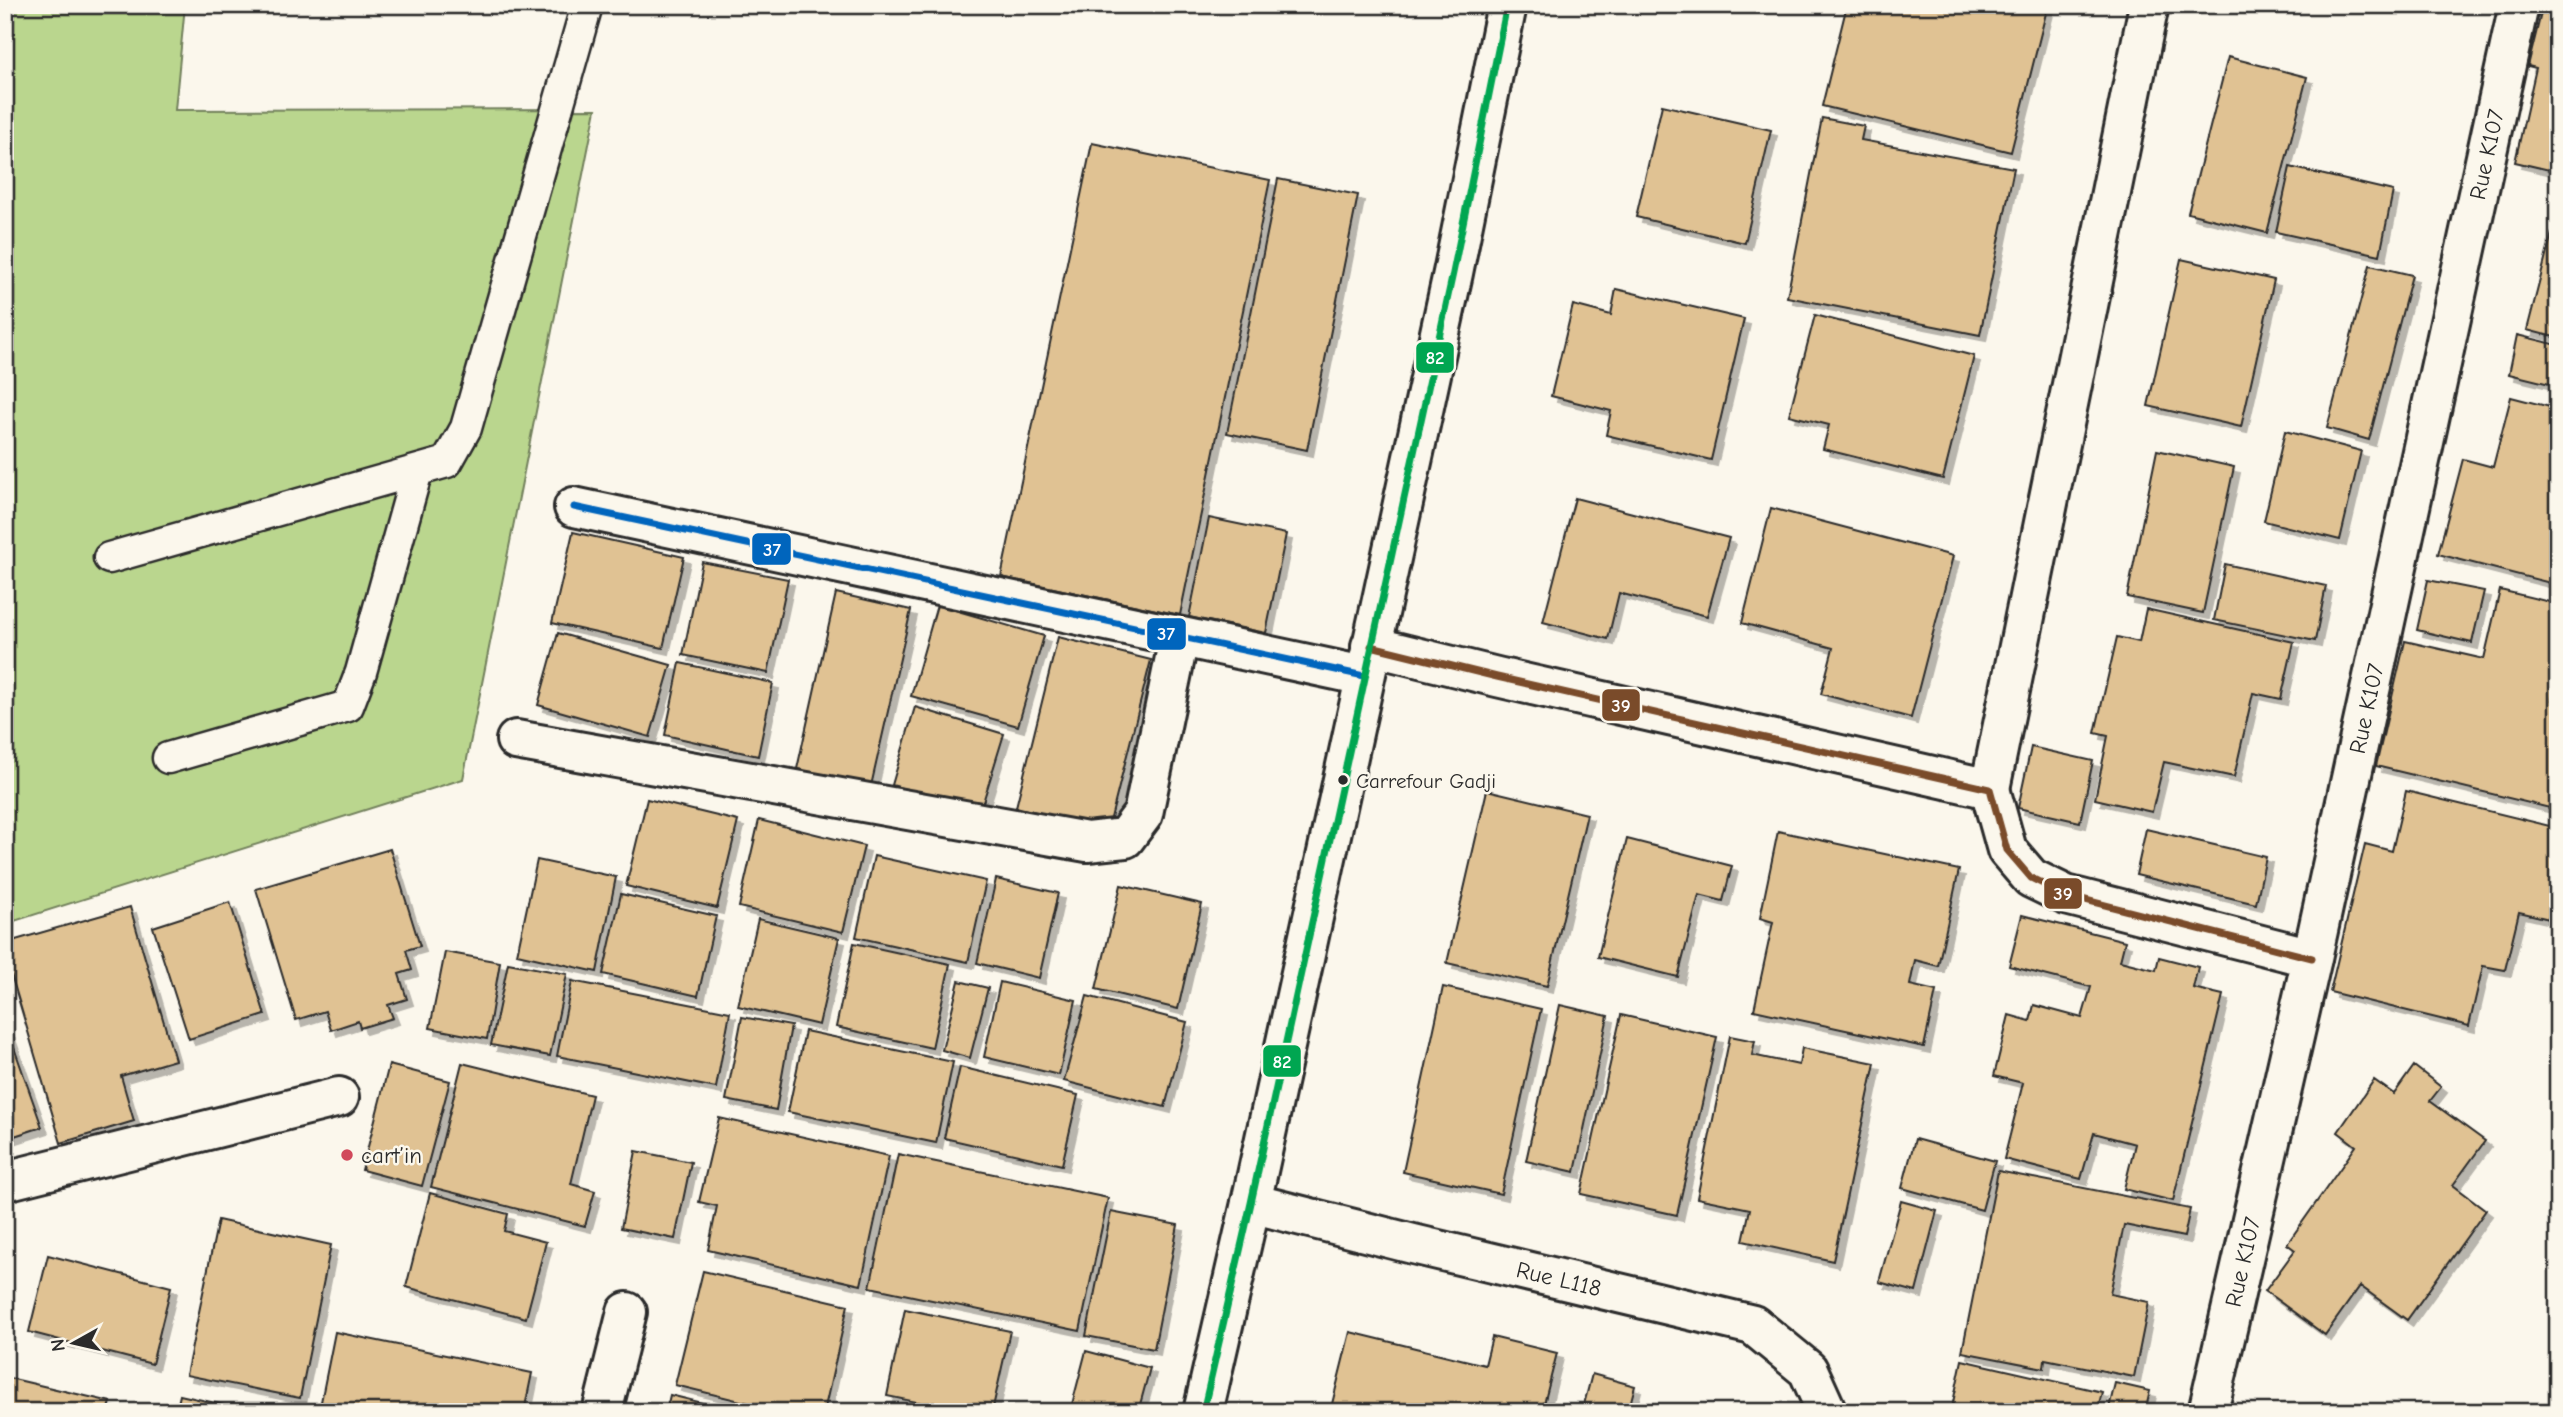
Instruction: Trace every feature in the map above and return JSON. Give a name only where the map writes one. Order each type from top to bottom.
[{"type":"street","points":[[1203,1412],[1251,1203],[1450,286],[1507,5]]},
{"type":"street","points":[[2149,5],[1990,789],[2007,850],[2031,878],[2066,895],[2312,958]]},
{"type":"street","name":"Rue K107","points":[[2208,1412],[2312,958],[2519,5]]},
{"type":"street","points":[[574,507],[1179,638],[1497,677],[1990,789]]},
{"type":"street","points":[[516,740],[1087,842],[1125,838],[1143,814],[1179,638]]},
{"type":"street","points":[[5,1181],[340,1097]]},
{"type":"street","name":"Rue L118","points":[[1251,1203],[1753,1325],[1808,1370],[1827,1412]]},
{"type":"street","points":[[602,1412],[627,1312]]},
{"type":"lane","points":[[109,558],[447,461],[466,428],[587,5]]},
{"type":"lane","points":[[168,758],[348,706],[361,672],[417,471]]},
{"type":"green space","points":[[5,5],[185,5],[175,110],[596,109],[463,779],[5,924]]},
{"type":"building","points":[[1847,5],[2048,5],[2011,152],[1822,106]]},
{"type":"building","points":[[2543,5],[2558,5],[2558,172],[2515,162],[2536,68],[2528,66]]},
{"type":"building","points":[[2228,57],[2307,77],[2267,233],[2188,213]]},
{"type":"building","points":[[1662,105],[1771,130],[1745,243],[1636,217]]},
{"type":"building","points":[[1822,118],[1864,126],[1861,140],[2014,168],[1980,335],[1787,297]]},
{"type":"building","points":[[1092,143],[1270,180],[1180,615],[1001,577]]},
{"type":"building","points":[[2290,167],[2393,191],[2380,255],[2276,232]]},
{"type":"building","points":[[1278,179],[1358,195],[1307,450],[1227,433]]},
{"type":"building","points":[[2552,233],[2558,234],[2558,338],[2527,330]]},
{"type":"building","points":[[2181,259],[2274,280],[2241,427],[2148,406]]},
{"type":"building","points":[[2370,265],[2412,275],[2369,440],[2327,428]]},
{"type":"building","points":[[1616,289],[1744,319],[1711,460],[1606,435],[1611,411],[1551,396],[1573,305],[1611,315]]},
{"type":"building","points":[[1815,315],[1974,356],[1943,479],[1823,449],[1829,425],[1789,415]]},
{"type":"building","points":[[2517,335],[2558,345],[2558,386],[2509,374]]},
{"type":"building","points":[[2511,397],[2558,409],[2558,585],[2438,554],[2463,459],[2493,467]]},
{"type":"building","points":[[2285,431],[2361,451],[2340,540],[2264,521]]},
{"type":"building","points":[[2157,450],[2234,467],[2203,613],[2127,597]]},
{"type":"building","points":[[1575,498],[1729,538],[1707,616],[1619,593],[1608,639],[1543,622]]},
{"type":"building","points":[[1771,508],[1953,556],[1911,718],[1821,694],[1833,648],[1742,623]]},
{"type":"building","points":[[1209,518],[1286,534],[1266,633],[1189,617]]},
{"type":"building","points":[[573,532],[684,557],[663,648],[552,623]]},
{"type":"building","points":[[702,562],[788,579],[768,673],[683,655]]},
{"type":"building","points":[[2225,564],[2326,586],[2315,641],[2214,620]]},
{"type":"building","points":[[2428,580],[2484,591],[2472,643],[2417,630]]},
{"type":"building","points":[[2500,590],[2558,604],[2558,673],[2552,700],[2558,702],[2558,810],[2376,766],[2405,641],[2484,659]]},
{"type":"building","points":[[836,593],[911,610],[871,786],[797,769]]},
{"type":"building","points":[[937,605],[1044,636],[1018,726],[911,696]]},
{"type":"building","points":[[2146,609],[2294,642],[2281,699],[2253,693],[2234,777],[2164,762],[2152,812],[2095,799],[2108,736],[2095,733],[2117,637],[2139,642]]},
{"type":"building","points":[[558,633],[671,665],[650,737],[538,705]]},
{"type":"building","points":[[1058,637],[1151,660],[1108,830],[1016,807]]},
{"type":"building","points":[[680,663],[773,683],[758,756],[665,735]]},
{"type":"building","points":[[915,707],[1004,734],[980,812],[892,785]]},
{"type":"building","points":[[2031,747],[2093,761],[2080,822],[2018,808]]},
{"type":"building","points":[[1487,790],[1587,814],[1547,986],[1447,963]]},
{"type":"building","points":[[2406,791],[2558,828],[2558,921],[2519,912],[2505,970],[2483,966],[2469,1026],[2330,992],[2365,844],[2392,851]]},
{"type":"building","points":[[647,799],[738,821],[717,908],[626,886]]},
{"type":"building","points":[[759,820],[864,846],[843,932],[739,907]]},
{"type":"building","points":[[2146,829],[2266,857],[2256,904],[2136,875]]},
{"type":"building","points":[[1778,831],[1959,870],[1938,966],[1915,960],[1910,985],[1936,991],[1924,1047],[1754,1010],[1773,922],[1760,918]]},
{"type":"building","points":[[1627,839],[1732,866],[1723,901],[1699,895],[1678,977],[1598,957]]},
{"type":"building","points":[[390,849],[420,946],[406,950],[412,970],[399,974],[407,999],[388,1005],[393,1018],[360,1028],[358,1021],[331,1030],[325,1011],[296,1020],[256,889]]},
{"type":"building","points":[[874,856],[986,881],[968,962],[856,937]]},
{"type":"building","points":[[537,860],[616,877],[597,972],[517,954]]},
{"type":"building","points":[[996,879],[1058,893],[1039,978],[977,963]]},
{"type":"building","points":[[1121,885],[1202,904],[1178,1009],[1096,989]]},
{"type":"building","points":[[621,894],[716,916],[698,996],[603,974]]},
{"type":"building","points":[[230,902],[265,1015],[189,1039],[153,927]]},
{"type":"building","points":[[130,907],[175,1060],[121,1076],[134,1121],[61,1143],[5,954],[5,943]]},
{"type":"building","points":[[2022,915],[2125,941],[2120,961],[2156,970],[2159,957],[2198,967],[2193,988],[2223,995],[2173,1201],[2124,1189],[2135,1144],[2094,1133],[2081,1179],[2004,1159],[2023,1083],[1994,1076],[2009,1015],[2030,1021],[2034,1005],[2082,1018],[2091,987],[2009,966]]},
{"type":"building","points":[[758,919],[839,938],[819,1025],[738,1006]]},
{"type":"building","points":[[854,943],[950,964],[932,1048],[836,1027]]},
{"type":"building","points":[[445,952],[500,962],[487,1039],[430,1028]]},
{"type":"building","points":[[508,963],[567,974],[550,1056],[491,1045]]},
{"type":"building","points":[[572,981],[730,1012],[716,1088],[557,1056]]},
{"type":"building","points":[[959,981],[988,988],[970,1058],[942,1050]]},
{"type":"building","points":[[1000,982],[1076,1000],[1059,1075],[984,1057]]},
{"type":"building","points":[[1443,987],[1541,1009],[1501,1194],[1403,1172]]},
{"type":"building","points":[[1087,996],[1187,1022],[1165,1107],[1064,1081]]},
{"type":"building","points":[[1560,1005],[1608,1016],[1575,1172],[1526,1161]]},
{"type":"building","points":[[2558,1012],[2558,1036],[2552,1034]]},
{"type":"building","points":[[1621,1015],[1717,1037],[1677,1215],[1581,1194]]},
{"type":"building","points":[[742,1017],[791,1026],[776,1110],[726,1100]]},
{"type":"building","points":[[5,1022],[42,1127],[5,1139]]},
{"type":"building","points":[[805,1031],[953,1062],[936,1143],[788,1112]]},
{"type":"building","points":[[1730,1036],[1755,1041],[1752,1055],[1799,1065],[1802,1048],[1875,1063],[1833,1261],[1743,1241],[1750,1209],[1697,1198]]},
{"type":"building","points":[[462,1063],[592,1095],[571,1184],[595,1191],[585,1226],[431,1187]]},
{"type":"building","points":[[389,1065],[450,1081],[422,1186],[362,1170]]},
{"type":"building","points":[[2414,1066],[2441,1087],[2430,1101],[2485,1141],[2453,1185],[2486,1210],[2407,1320],[2360,1286],[2325,1335],[2265,1291],[2295,1250],[2287,1244],[2356,1146],[2338,1132],[2374,1080],[2394,1094]]},
{"type":"building","points":[[960,1067],[1078,1095],[1062,1165],[944,1138]]},
{"type":"building","points":[[719,1118],[889,1156],[861,1285],[708,1250],[717,1206],[699,1202]]},
{"type":"building","points":[[1915,1139],[1995,1161],[1982,1210],[1902,1188]]},
{"type":"building","points":[[636,1151],[691,1162],[675,1239],[621,1228]]},
{"type":"building","points":[[898,1154],[1108,1198],[1080,1331],[870,1287]]},
{"type":"building","points":[[1998,1171],[2190,1209],[2184,1237],[2124,1225],[2110,1294],[2149,1302],[2134,1377],[2045,1359],[2044,1368],[1962,1352]]},
{"type":"building","points":[[430,1193],[508,1214],[504,1231],[546,1242],[526,1318],[406,1287]]},
{"type":"building","points":[[1901,1201],[1937,1211],[1916,1292],[1879,1282]]},
{"type":"building","points":[[1111,1212],[1178,1225],[1154,1349],[1086,1336]]},
{"type":"building","points":[[218,1220],[331,1245],[300,1398],[186,1375]]},
{"type":"building","points":[[48,1255],[171,1287],[152,1364],[29,1332]]},
{"type":"building","points":[[703,1271],[848,1305],[824,1412],[785,1412],[675,1385]]},
{"type":"building","points":[[905,1309],[1010,1331],[992,1412],[965,1412],[887,1396]]},
{"type":"building","points":[[335,1332],[532,1373],[524,1412],[319,1412]]},
{"type":"building","points":[[1350,1332],[1485,1365],[1492,1337],[1557,1353],[1542,1412],[1330,1412]]},
{"type":"building","points":[[1086,1351],[1150,1368],[1138,1412],[1070,1412]]},
{"type":"building","points":[[1962,1360],[2102,1392],[2097,1412],[1951,1412]]},
{"type":"building","points":[[1592,1374],[1635,1386],[1628,1412],[1582,1412]]},
{"type":"building","points":[[5,1377],[111,1402],[108,1412],[5,1412]]},
{"type":"building","points":[[2115,1383],[2150,1391],[2145,1412],[2108,1412]]},
{"type":"building","points":[[180,1395],[255,1412],[176,1412]]},
{"type":"building","points":[[670,1395],[739,1412],[666,1412]]},
{"type":"transit line","name":"82","points":[[1203,1412],[1453,273],[1507,5]]},
{"type":"transit line","name":"37","points":[[574,507],[1364,676]]},
{"type":"transit line","name":"39","points":[[1371,646],[1990,789],[2007,850],[2031,878],[2066,895],[2312,958]]},
{"type":"place","name":"Carrefour Gadji","points":[[1343,780]]},
{"type":"place","name":"cart’in","points":[[347,1155]]}]
